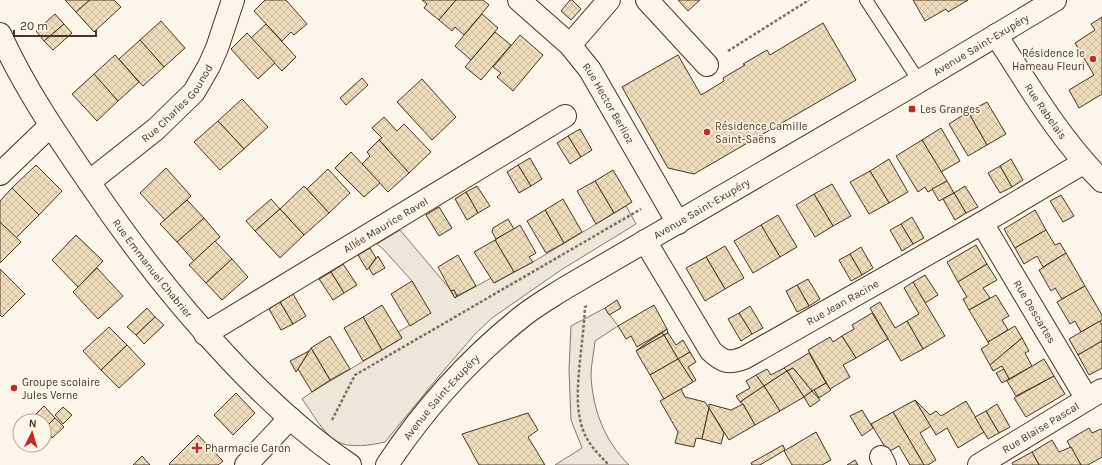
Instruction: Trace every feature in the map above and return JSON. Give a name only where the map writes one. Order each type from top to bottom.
[{"type":"street","name":"Rue Charles Gounod","points":[[89,182],[156,129],[194,92],[206,72],[217,48],[233,0]]},
{"type":"street","name":"Rue Hector Berlioz","points":[[519,0],[570,45],[590,70],[678,223]]},
{"type":"street","points":[[570,45],[609,0]]},
{"type":"street","points":[[647,0],[707,65]]},
{"type":"street","name":"Avenue Saint-Exupéry","points":[[387,465],[459,374],[491,343],[525,314],[552,296],[920,81],[1055,0]]},
{"type":"street","name":"Rue Emmanuel Chabrier","points":[[0,34],[50,126],[122,230],[183,308],[205,334],[258,389],[320,444],[350,465]]},
{"type":"street","name":"Rue Rabelais","points":[[996,35],[1058,131],[1083,163],[1102,181]]},
{"type":"street","name":"Allée Maurice Ravel","points":[[205,334],[565,116]]},
{"type":"street","points":[[0,174],[50,126]]},
{"type":"street","name":"Rue Jean Racine","points":[[645,241],[711,351],[718,358],[725,361],[734,362],[744,358],[982,223],[1083,163]]},
{"type":"street","name":"Rue Descartes","points":[[982,223],[1094,394]]},
{"type":"street","name":"Rue Blaise Pascal","points":[[979,465],[1094,394]]},
{"type":"street","points":[[246,465],[290,418]]},
{"type":"lane","points":[[866,0],[920,81]]},
{"type":"path","points":[[707,65],[809,0]]},
{"type":"path","points":[[320,444],[354,375],[663,196]]},
{"type":"path","points":[[592,303],[585,307],[578,391],[578,411],[584,431],[596,452],[609,465]]},
{"type":"shaded area","points":[[626,206],[636,224],[561,270],[492,318],[476,333],[444,370],[385,442],[354,446],[336,441],[326,432],[302,399],[402,338],[398,332],[430,313],[412,281],[377,244],[400,230],[449,288],[455,298],[491,278],[494,283],[533,262]]},
{"type":"shaded area","points":[[605,308],[618,326],[595,341],[591,372],[592,389],[601,424],[613,445],[629,465],[555,465],[582,448],[571,420],[569,370],[571,326]]},
{"type":"building","points":[[65,0],[90,0],[76,12]]},
{"type":"building","points":[[90,0],[114,0],[121,7],[94,32],[76,12]]},
{"type":"building","points":[[265,0],[286,0],[307,24],[294,35],[291,32],[282,41],[254,11]]},
{"type":"building","points":[[422,0],[456,0],[439,20],[424,8],[427,4]]},
{"type":"building","points":[[456,0],[483,0],[489,5],[464,35],[455,27],[452,31],[439,20]]},
{"type":"building","points":[[570,0],[572,0],[581,9],[571,20],[561,11]]},
{"type":"building","points":[[678,0],[700,0],[688,11]]},
{"type":"building","points":[[913,0],[968,0],[948,12],[946,9],[925,21]]},
{"type":"building","points":[[55,14],[64,24],[44,41],[36,31]]},
{"type":"building","points":[[482,14],[498,28],[471,60],[455,46]]},
{"type":"building","name":"Résidence le Hameau Fleuri","points":[[1102,17],[1102,94],[1079,108],[1069,90],[1094,75],[1075,43],[1095,30],[1091,24]]},
{"type":"building","points":[[161,21],[185,48],[164,67],[140,40]]},
{"type":"building","name":"Résidence Camille Saint-Saëns","points":[[823,23],[856,80],[694,174],[668,168],[622,87],[678,55],[701,95],[724,81],[723,78],[745,65],[743,64],[767,50],[770,55]]},
{"type":"building","points":[[64,24],[72,33],[53,50],[44,41]]},
{"type":"building","points":[[266,24],[296,57],[282,71],[251,38]]},
{"type":"building","points":[[495,32],[511,45],[481,80],[465,67]]},
{"type":"building","points":[[247,33],[275,63],[258,79],[231,49]]},
{"type":"building","points":[[520,35],[543,55],[513,91],[497,77],[501,73],[493,67]]},
{"type":"building","points":[[140,40],[164,67],[143,86],[119,59]]},
{"type":"building","points":[[115,55],[139,82],[118,101],[94,74]]},
{"type":"building","points":[[94,74],[118,101],[97,121],[72,94]]},
{"type":"building","points":[[362,78],[368,85],[346,105],[340,98]]},
{"type":"building","points":[[422,79],[456,117],[432,140],[397,102]]},
{"type":"building","points":[[242,99],[268,127],[244,149],[218,121]]},
{"type":"building","points":[[987,102],[1006,134],[987,145],[968,112]]},
{"type":"building","points":[[968,112],[987,145],[968,156],[949,124]]},
{"type":"building","points":[[384,117],[397,131],[404,124],[431,152],[409,173],[379,140],[382,138],[372,128]]},
{"type":"building","points":[[218,121],[244,149],[220,170],[194,142]]},
{"type":"building","points":[[941,128],[960,161],[941,172],[922,140]]},
{"type":"building","points":[[580,129],[592,150],[581,157],[568,136]]},
{"type":"building","points":[[568,136],[581,157],[570,164],[557,143]]},
{"type":"building","points":[[379,140],[409,173],[388,192],[362,164],[370,156],[367,152]]},
{"type":"building","points":[[922,140],[947,181],[928,192],[925,187],[918,192],[896,156]]},
{"type":"building","points":[[351,152],[380,183],[364,197],[335,168]]},
{"type":"building","points":[[530,158],[542,179],[531,186],[518,165]]},
{"type":"building","points":[[889,159],[908,192],[889,203],[870,171]]},
{"type":"building","points":[[1011,159],[1023,180],[1012,187],[1000,166]]},
{"type":"building","points":[[36,165],[62,191],[39,215],[12,188]]},
{"type":"building","points":[[518,165],[531,186],[519,193],[507,172]]},
{"type":"building","points":[[1000,166],[1012,187],[1000,193],[988,173]]},
{"type":"building","points":[[166,168],[191,196],[165,220],[140,193]]},
{"type":"building","points":[[328,169],[350,193],[329,213],[307,189]]},
{"type":"building","points":[[613,170],[632,202],[614,213],[595,181]]},
{"type":"building","points":[[870,171],[889,203],[869,214],[850,182]]},
{"type":"building","points":[[595,181],[614,213],[596,224],[577,191]]},
{"type":"building","points":[[947,181],[954,193],[939,201],[932,189]]},
{"type":"building","points":[[832,184],[851,216],[833,226],[814,194]]},
{"type":"building","points":[[304,186],[329,213],[304,235],[280,209]]},
{"type":"building","points":[[477,186],[490,206],[478,213],[466,192]]},
{"type":"building","points":[[965,186],[978,207],[966,213],[954,193]]},
{"type":"building","points":[[12,188],[39,215],[16,238],[0,222],[0,201]]},
{"type":"building","points":[[466,192],[478,213],[467,220],[455,199]]},
{"type":"building","points":[[954,193],[966,213],[955,220],[943,199]]},
{"type":"building","points":[[814,194],[833,226],[815,237],[796,205]]},
{"type":"building","points":[[1061,195],[1074,216],[1063,222],[1050,201]]},
{"type":"building","points":[[271,199],[280,209],[255,231],[246,221]]},
{"type":"building","points":[[563,199],[582,232],[564,243],[545,210]]},
{"type":"building","points":[[187,200],[204,218],[177,242],[160,224]]},
{"type":"building","points":[[439,207],[452,228],[439,236],[426,215]]},
{"type":"building","points":[[280,209],[304,235],[280,258],[255,231]]},
{"type":"building","points":[[545,210],[564,243],[546,253],[527,221]]},
{"type":"building","points":[[1035,210],[1046,230],[1015,248],[1004,229]]},
{"type":"building","points":[[778,215],[797,247],[780,257],[761,225]]},
{"type":"building","points":[[912,217],[924,238],[913,244],[901,224]]},
{"type":"building","points":[[204,218],[220,237],[194,261],[177,242]]},
{"type":"building","points":[[508,219],[514,229],[496,239],[492,232],[493,228]]},
{"type":"building","points":[[0,222],[21,242],[0,263]]},
{"type":"building","points":[[901,224],[913,244],[902,251],[890,230]]},
{"type":"building","points":[[520,225],[536,253],[529,257],[533,262],[514,272],[495,240]]},
{"type":"building","points":[[761,225],[780,257],[753,273],[734,241]]},
{"type":"building","points":[[1046,230],[1055,245],[1060,243],[1066,253],[1043,267],[1037,256],[1024,264],[1015,248]]},
{"type":"building","points":[[76,235],[103,261],[78,287],[52,260]]},
{"type":"building","points":[[495,240],[514,272],[494,283],[474,252]]},
{"type":"building","points":[[215,241],[232,259],[206,283],[189,265]]},
{"type":"building","points":[[976,245],[987,264],[958,282],[947,262]]},
{"type":"building","points":[[725,246],[744,278],[725,289],[706,257]]},
{"type":"building","points":[[861,247],[873,268],[862,275],[850,254]]},
{"type":"building","points":[[370,248],[376,258],[367,270],[358,255]]},
{"type":"building","points":[[1066,253],[1085,286],[1062,299],[1055,288],[1051,291],[1039,270]]},
{"type":"building","points":[[850,254],[862,275],[851,281],[839,260]]},
{"type":"building","points":[[458,255],[476,286],[457,296],[454,290],[451,291],[438,267]]},
{"type":"building","points":[[378,256],[385,268],[373,275],[369,268]]},
{"type":"building","points":[[706,257],[725,289],[705,301],[686,268]]},
{"type":"building","points":[[232,259],[248,277],[222,300],[206,283]]},
{"type":"building","points":[[343,264],[357,285],[344,293],[331,272]]},
{"type":"building","points":[[987,264],[997,280],[983,288],[990,298],[969,310],[963,299],[967,297],[958,282]]},
{"type":"building","points":[[97,268],[123,296],[98,319],[73,292]]},
{"type":"building","points":[[0,269],[25,294],[2,317],[0,315]]},
{"type":"building","points":[[331,272],[344,293],[333,300],[319,279]]},
{"type":"building","points":[[925,275],[938,295],[925,303],[913,282]]},
{"type":"building","points":[[808,279],[820,299],[809,306],[797,285]]},
{"type":"building","points":[[412,281],[431,313],[410,326],[391,294]]},
{"type":"building","points":[[913,282],[945,336],[923,349],[907,321],[919,314],[904,288]]},
{"type":"building","points":[[797,285],[809,306],[797,312],[786,291]]},
{"type":"building","points":[[1085,286],[1102,315],[1102,320],[1081,332],[1075,321],[1070,324],[1057,302]]},
{"type":"building","points":[[454,290],[457,296],[455,298],[451,291]]},
{"type":"building","points":[[293,294],[306,316],[293,324],[280,302]]},
{"type":"building","points":[[996,295],[1009,316],[1002,320],[1008,330],[988,342],[969,310]]},
{"type":"building","points":[[617,300],[621,308],[609,315],[605,308]]},
{"type":"building","points":[[280,302],[293,324],[281,330],[269,309]]},
{"type":"building","points":[[880,302],[895,328],[907,321],[923,349],[901,361],[870,308]]},
{"type":"building","points":[[382,305],[402,338],[382,350],[363,317]]},
{"type":"building","points":[[654,305],[667,329],[637,347],[631,336],[626,339],[618,326]]},
{"type":"building","points":[[750,306],[763,328],[752,334],[739,313]]},
{"type":"building","points":[[147,308],[155,317],[136,335],[127,327]]},
{"type":"building","points":[[739,313],[752,334],[741,341],[728,319]]},
{"type":"building","points":[[872,313],[888,339],[856,358],[842,336],[854,329],[852,325]]},
{"type":"building","points":[[155,317],[164,325],[144,344],[136,335]]},
{"type":"building","points":[[363,317],[382,350],[363,361],[344,328]]},
{"type":"building","points":[[1100,321],[1102,325],[1102,341],[1078,355],[1069,339]]},
{"type":"building","points":[[1015,326],[1022,338],[990,365],[981,349],[989,344],[988,342]]},
{"type":"building","points":[[109,327],[127,345],[101,370],[83,351]]},
{"type":"building","points":[[667,329],[668,333],[664,335],[662,333]]},
{"type":"building","points":[[662,333],[664,335],[636,351],[649,341]]},
{"type":"building","points":[[668,333],[676,345],[683,340],[690,352],[678,359],[664,335]]},
{"type":"building","points":[[664,335],[678,359],[650,375],[636,351]]},
{"type":"building","points":[[330,336],[350,369],[330,380],[311,348]]},
{"type":"building","points":[[842,336],[856,358],[843,365],[850,377],[830,389],[808,350],[830,337],[833,342]]},
{"type":"building","points":[[1022,338],[1029,351],[1025,353],[1032,366],[1009,379],[1002,366],[993,371],[990,365]]},
{"type":"building","points":[[1102,341],[1102,368],[1089,375],[1078,355]]},
{"type":"building","points":[[127,345],[145,364],[119,388],[101,370]]},
{"type":"building","points":[[311,348],[330,380],[312,392],[298,369]]},
{"type":"building","points":[[309,351],[298,369],[296,372],[290,361]]},
{"type":"building","points":[[690,352],[696,362],[688,367],[696,380],[693,382],[678,359]]},
{"type":"building","points":[[809,353],[826,383],[812,391],[793,368],[787,371],[784,368]]},
{"type":"building","points":[[678,359],[693,382],[664,399],[650,375]]},
{"type":"building","points":[[1044,359],[1054,376],[1016,396],[1007,381]]},
{"type":"building","points":[[784,368],[787,371],[764,386],[756,375],[767,369],[771,375]]},
{"type":"building","points":[[793,368],[812,391],[804,397],[787,371]]},
{"type":"building","points":[[1004,369],[1009,379],[1002,383],[996,373]]},
{"type":"building","points":[[787,371],[804,397],[780,411],[764,386]]},
{"type":"building","points":[[756,375],[764,386],[740,402],[736,396],[750,388],[746,381]]},
{"type":"building","points":[[1054,376],[1065,394],[1026,417],[1014,398]]},
{"type":"building","points":[[826,383],[831,390],[819,398],[814,390]]},
{"type":"building","points":[[764,386],[780,411],[755,425],[743,404],[740,402]]},
{"type":"building","points":[[681,389],[685,397],[705,402],[709,408],[702,439],[696,438],[694,447],[675,443],[678,432],[660,401]]},
{"type":"building","points":[[812,391],[820,400],[810,407],[804,397]]},
{"type":"building","points":[[236,393],[255,413],[233,435],[214,415]]},
{"type":"building","points":[[915,400],[931,426],[920,433],[936,460],[928,465],[924,465],[893,412]]},
{"type":"building","points":[[915,400],[930,415],[936,411],[941,416],[966,401],[984,432],[958,448],[947,428],[936,435]]},
{"type":"building","points":[[709,404],[731,410],[743,404],[755,425],[729,440],[709,408]]},
{"type":"building","points":[[997,404],[1010,427],[999,433],[986,411]]},
{"type":"building","points":[[44,406],[50,413],[37,413]]},
{"type":"building","points":[[63,407],[72,415],[63,424],[55,415]]},
{"type":"building","points":[[709,408],[724,433],[721,444],[702,439]]},
{"type":"building","points":[[862,410],[873,428],[862,436],[850,416]]},
{"type":"building","points":[[986,411],[999,433],[988,439],[975,417]]},
{"type":"building","points":[[893,412],[924,465],[910,465],[899,446],[888,452],[871,424]]},
{"type":"building","points":[[528,413],[538,430],[528,437],[545,465],[479,465],[462,434]]},
{"type":"building","points":[[55,418],[64,427],[52,438],[52,421]]},
{"type":"building","points":[[1089,428],[1092,433],[1101,429],[1102,431],[1102,457],[1088,465],[1081,465],[1067,441]]},
{"type":"building","points":[[816,432],[831,460],[822,465],[792,465],[784,451]]},
{"type":"building","name":"Pharmacie Caron","points":[[198,435],[223,461],[218,465],[170,465],[169,464]]},
{"type":"building","points":[[1052,440],[1059,452],[1071,447],[1081,465],[1039,465],[1032,452]]},
{"type":"building","points":[[783,445],[785,450],[760,465],[752,465],[751,463]]},
{"type":"building","points":[[1032,452],[1039,465],[1013,465],[1012,463]]},
{"type":"building","points":[[142,456],[150,465],[133,465]]},
{"type":"building","points":[[855,460],[858,465],[847,465]]},
{"type":"place","name":"Résidence le Hameau Fleuri","points":[[1093,59]]},
{"type":"place","name":"Les Granges","points":[[912,109]]},
{"type":"place","name":"Résidence Camille Saint-Saëns","points":[[707,132]]},
{"type":"place","name":"Groupe scolaire Jules Verne","points":[[14,388]]},
{"type":"place","name":"Pharmacie Caron","points":[[197,448]]}]
